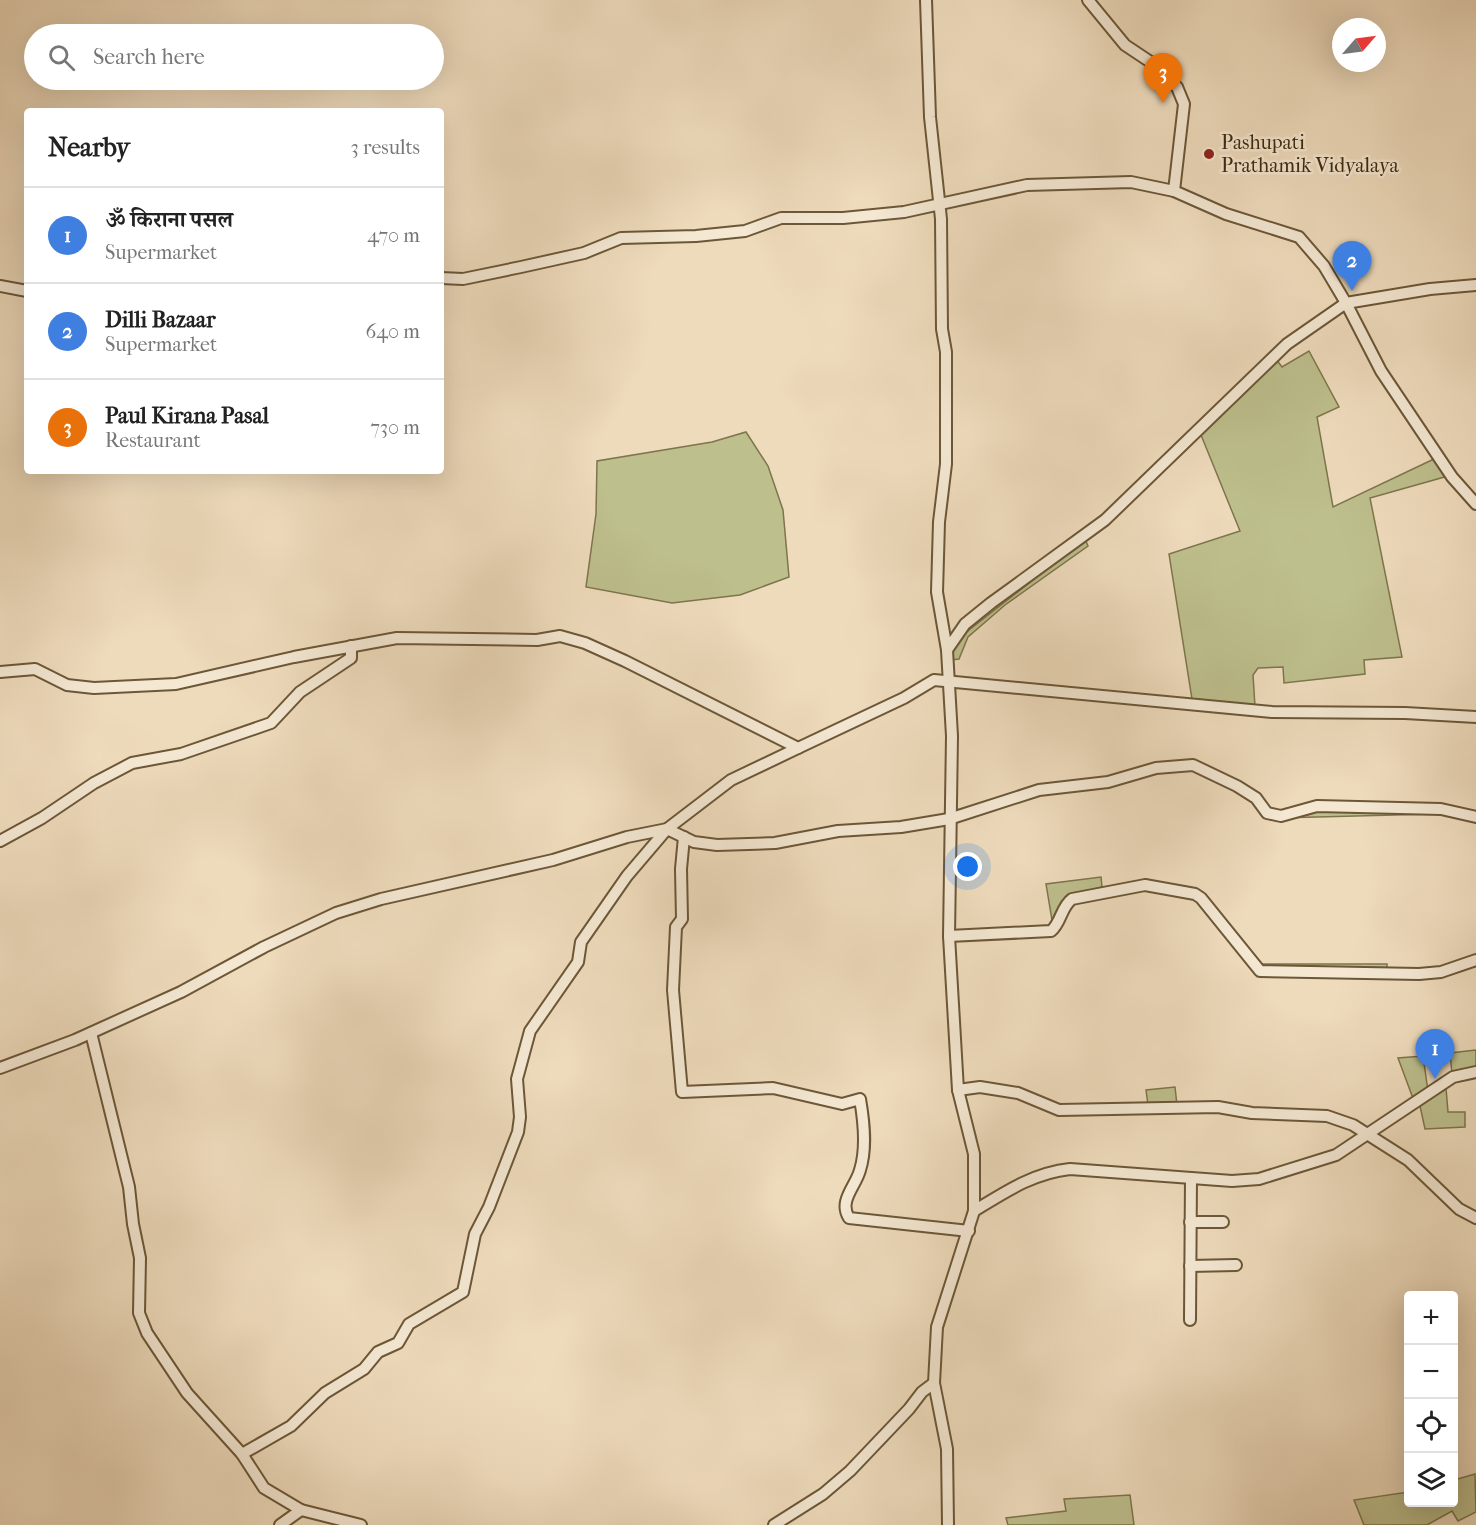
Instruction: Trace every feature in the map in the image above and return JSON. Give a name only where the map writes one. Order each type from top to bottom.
[{"type":"street","points":[[926,0],[930,117],[943,265],[942,329],[946,352],[946,464],[939,522],[937,592],[947,650],[952,736],[949,936],[958,1090],[974,1154],[974,1211],[937,1327],[934,1383],[946,1449],[948,1525]]},
{"type":"street","points":[[1088,0],[1125,45],[1158,67],[1177,87],[1184,104],[1174,190]]},
{"type":"street","points":[[444,278],[463,279],[584,254],[621,238],[696,236],[745,231],[781,218],[843,218],[904,212],[1027,185],[1131,182],[1174,190],[1226,214],[1299,237],[1324,266],[1381,371],[1452,477],[1476,504]]},
{"type":"street","points":[[947,650],[965,624],[1105,520],[1287,344],[1346,303],[1430,289],[1476,285]]},
{"type":"street","points":[[0,286],[24,290]]},
{"type":"street","points":[[0,672],[35,669],[67,685],[94,688],[176,684],[397,638],[537,640],[560,636],[585,643],[625,661],[798,748]]},
{"type":"street","points":[[0,842],[132,763],[181,754],[271,723],[300,692],[351,658],[351,646]]},
{"type":"street","points":[[242,1454],[291,1426],[325,1393],[364,1369],[378,1352],[398,1343],[409,1324],[463,1292],[475,1234],[489,1207],[518,1132],[520,1117],[517,1079],[530,1032],[578,962],[581,942],[627,876],[667,829],[731,780],[904,698],[934,680],[1272,712],[1405,712],[1476,717]]},
{"type":"street","points":[[0,1068],[91,1033],[191,987],[264,947],[336,914],[381,899],[553,860],[627,837],[667,829],[694,842],[717,845],[775,843],[838,831],[901,827],[949,819],[1039,790],[1107,782],[1156,768],[1193,765],[1237,786],[1256,798],[1267,813],[1281,816],[1317,806],[1441,809],[1476,817]]},
{"type":"street","points":[[684,837],[681,869],[682,919],[676,927],[672,990],[682,1092],[773,1088],[842,1104],[860,1099],[864,1143],[861,1170],[848,1192],[845,1212],[849,1218],[969,1231]]},
{"type":"street","points":[[949,936],[1051,931],[1072,899],[1145,885],[1195,894],[1201,898],[1260,972],[1419,974],[1440,972],[1476,960]]},
{"type":"street","points":[[91,1033],[129,1187],[140,1258],[139,1314],[157,1350],[188,1393],[242,1454],[264,1488],[301,1510],[361,1525]]},
{"type":"street","points":[[974,1211],[1020,1183],[1053,1171],[1070,1169],[1232,1181],[1259,1179],[1335,1155],[1453,1077],[1476,1072]]},
{"type":"street","points":[[958,1090],[980,1087],[1018,1093],[1059,1110],[1218,1107],[1252,1113],[1328,1116],[1353,1125],[1408,1160],[1459,1209],[1476,1218]]},
{"type":"street","points":[[1190,1320],[1191,1178]]},
{"type":"street","points":[[1190,1222],[1223,1222]]},
{"type":"street","points":[[1190,1266],[1236,1265]]},
{"type":"street","points":[[774,1525],[823,1494],[850,1471],[922,1392],[934,1383]]},
{"type":"street","points":[[280,1525],[301,1510]]},
{"type":"green space","points":[[1309,351],[1339,407],[1317,417],[1333,507],[1436,458],[1448,476],[1370,498],[1402,657],[1364,660],[1365,674],[1284,683],[1283,667],[1258,668],[1253,675],[1255,707],[1192,699],[1169,554],[1240,531],[1201,435],[1276,359],[1282,367]]},
{"type":"green space","points":[[746,432],[768,466],[783,510],[789,577],[740,595],[672,603],[586,587],[596,514],[597,461],[712,442]]},
{"type":"green space","points":[[1085,539],[1088,546],[1005,605],[968,637],[959,659],[951,660],[950,652],[964,634]]},
{"type":"green space","points":[[1322,811],[1434,814],[1278,818]]},
{"type":"green space","points":[[1101,877],[1102,887],[1071,895],[1053,926],[1046,884]]},
{"type":"green space","points":[[1258,964],[1387,964],[1387,970],[1264,969]]},
{"type":"green space","points":[[1476,1050],[1476,1068],[1452,1074],[1450,1053]]},
{"type":"green space","points":[[1423,1056],[1428,1091],[1414,1101],[1398,1058]]},
{"type":"green space","points":[[1175,1087],[1177,1105],[1148,1105],[1146,1090]]},
{"type":"green space","points":[[1446,1088],[1448,1112],[1465,1112],[1465,1127],[1425,1129],[1420,1106]]},
{"type":"green space","points":[[1475,1474],[1476,1512],[1458,1521],[1452,1511],[1427,1525],[1364,1525],[1354,1500],[1404,1493],[1404,1507],[1458,1507],[1458,1479]]},
{"type":"green space","points":[[1130,1495],[1134,1525],[1008,1525],[1006,1518],[1066,1511],[1064,1499]]},
{"type":"place","name":"Paul Kirana Pasal","points":[[1163,103]]},
{"type":"place","name":"Pashupati Prathamik Vidyalaya","points":[[1209,154]]},
{"type":"place","name":"Dilli Bazaar","points":[[1352,291]]},
{"type":"place","name":"ॐ किराना पसल","points":[[1435,1079]]}]
